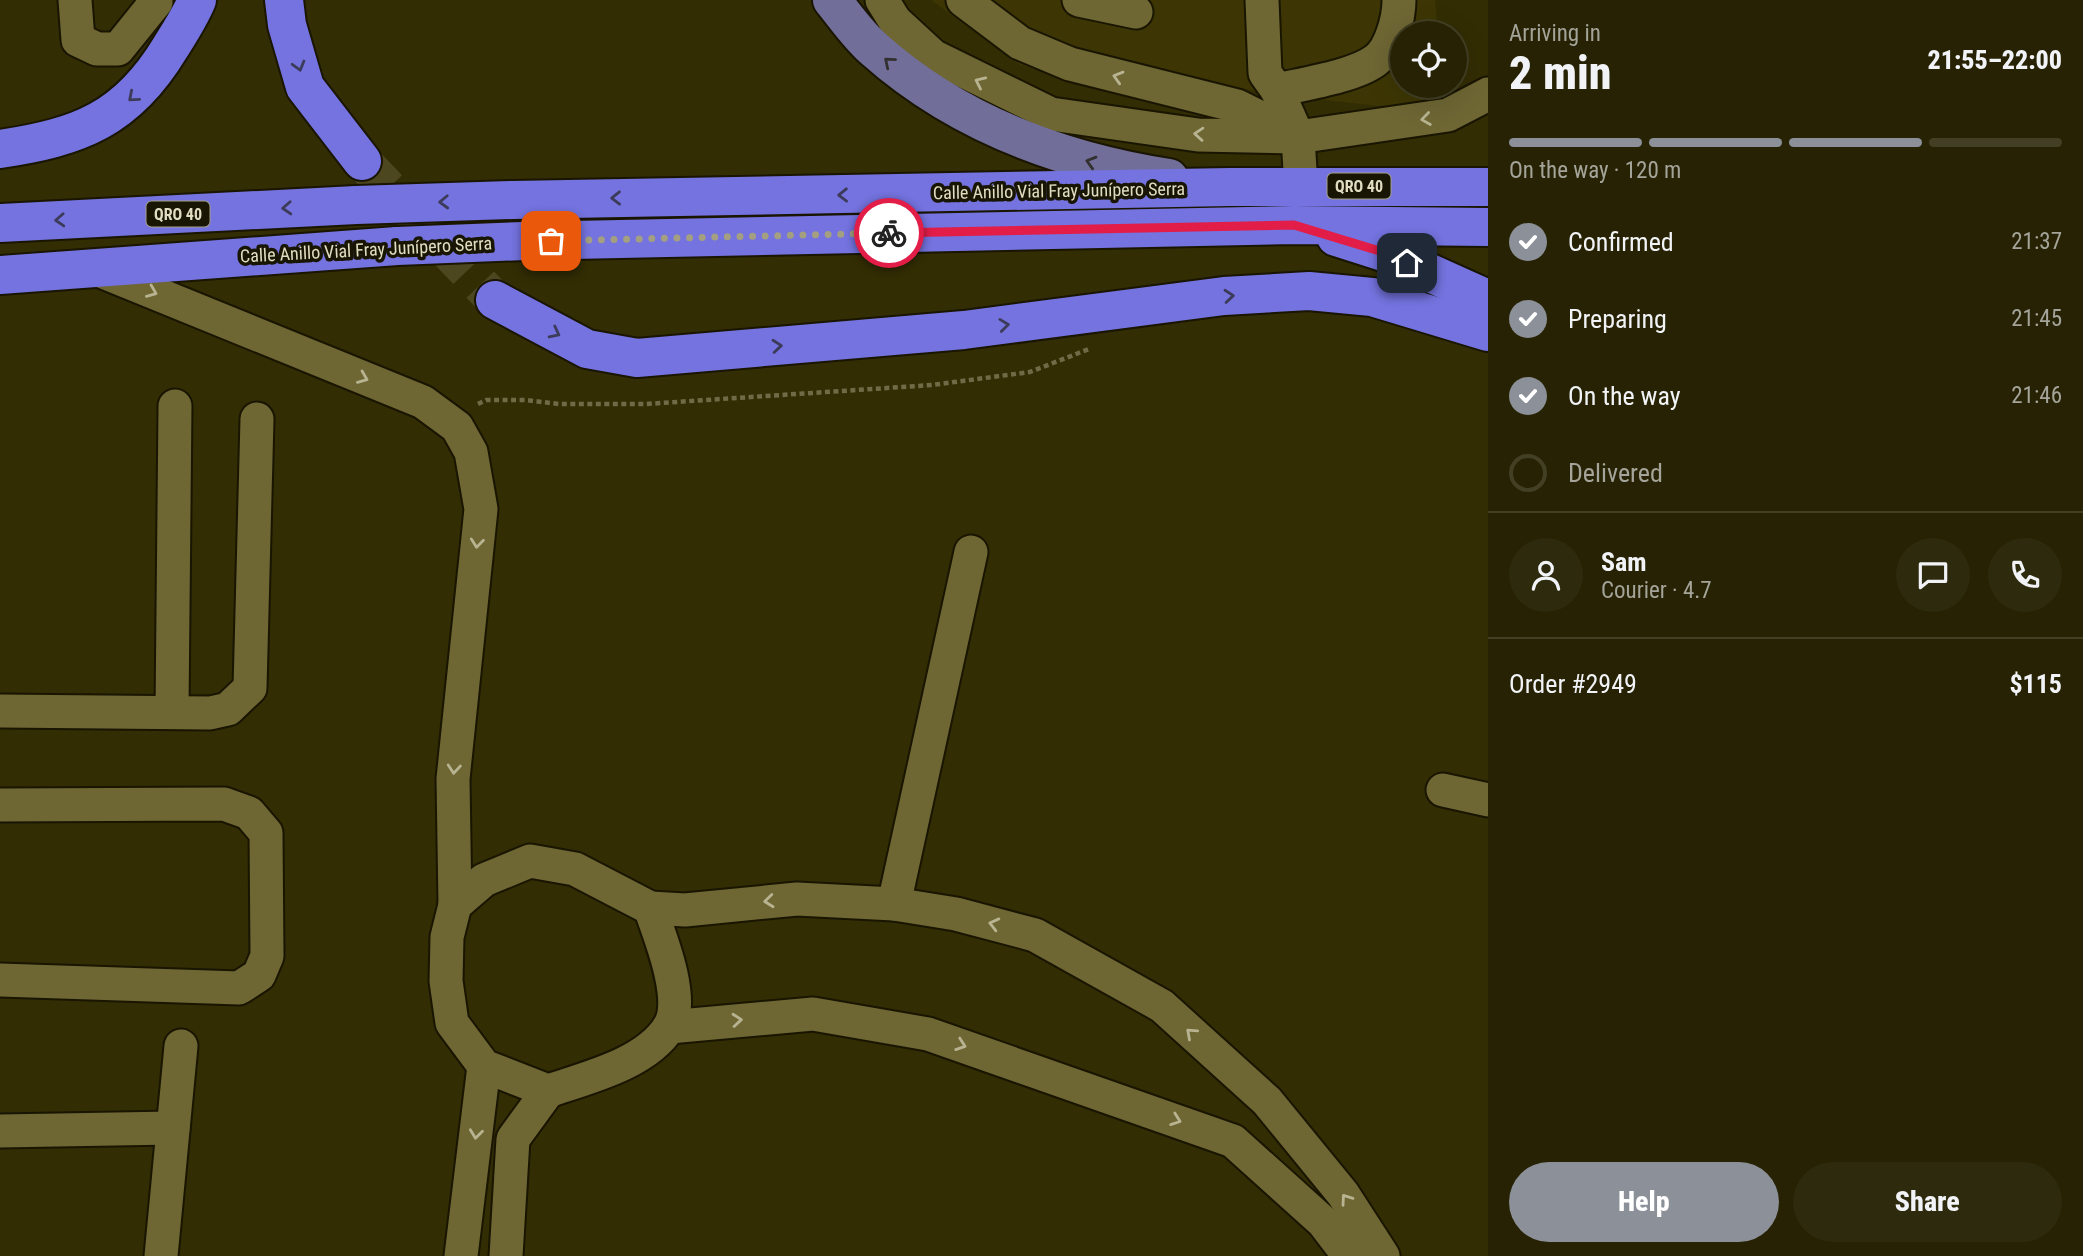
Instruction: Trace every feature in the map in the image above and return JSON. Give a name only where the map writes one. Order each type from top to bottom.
[{"type":"highway","points":[[0,149],[70,134],[114,114],[145,87],[197,0]]},
{"type":"highway","points":[[284,0],[287,25],[305,87],[362,161]]},
{"type":"highway","points":[[1427,185],[1488,166]]},
{"type":"highway","name":"Calle Anillo Vial Fray Junípero Serra","points":[[0,223],[512,200],[1230,187],[1488,187]]},
{"type":"highway","points":[[1294,225],[1383,252],[1479,295],[1488,303]]},
{"type":"highway","name":"Calle Anillo Vial Fray Junípero Serra","points":[[0,275],[89,266],[397,246],[524,241],[1294,225],[1488,227]]},
{"type":"highway","points":[[495,300],[587,349],[637,358],[964,330],[1224,296],[1309,291],[1372,297],[1488,332]]},
{"type":"main road","points":[[832,0],[872,47],[926,92],[993,128],[1051,151],[1120,170],[1230,187]]},
{"type":"street","points":[[75,0],[78,40],[97,48],[118,49],[156,1]]},
{"type":"street","points":[[963,0],[1020,43],[1070,64],[1237,106],[1298,137]]},
{"type":"street","points":[[1079,0],[1136,12]]},
{"type":"street","points":[[1262,0],[1265,73],[1277,90],[1298,137],[1301,187]]},
{"type":"street","points":[[1277,90],[1338,76],[1377,60],[1390,38],[1399,0]]},
{"type":"street","points":[[156,1],[162,62]]},
{"type":"street","points":[[884,1],[895,21],[933,56],[1051,114],[1198,135],[1298,137],[1448,115],[1488,94]]},
{"type":"street","points":[[89,266],[423,402],[457,427],[471,452],[481,509],[453,779],[456,905],[447,937],[446,981],[452,1023],[484,1066],[548,1091]]},
{"type":"street","points":[[172,712],[175,406]]},
{"type":"street","points":[[0,711],[210,713],[228,709],[250,688],[257,419]]},
{"type":"street","points":[[894,904],[971,552]]},
{"type":"street","points":[[1443,790],[1488,800]]},
{"type":"street","points":[[0,805],[225,804],[249,813],[266,833],[267,956],[259,975],[239,988],[0,980]]},
{"type":"street","points":[[456,905],[484,880],[530,861],[575,869],[650,908],[685,910],[797,898],[894,904],[956,914],[1035,935],[1162,1006],[1267,1101],[1343,1194],[1383,1256]]},
{"type":"street","points":[[506,1256],[513,1139],[548,1091],[634,1060],[669,1027],[673,1001],[668,959],[650,908]]},
{"type":"street","points":[[669,1027],[813,1014],[928,1034],[1233,1141],[1323,1222],[1349,1256]]},
{"type":"street","points":[[161,1256],[181,1046]]},
{"type":"street","points":[[461,1256],[484,1066]]},
{"type":"street","points":[[1233,1141],[1267,1101]]},
{"type":"street","points":[[0,1131],[173,1128]]},
{"type":"path","points":[[457,427],[472,406],[486,400],[646,404],[932,386],[1030,372],[1098,345]]},
{"type":"shaded area","points":[[931,0],[1435,0],[1437,21],[1390,21],[1390,98],[1438,98],[1438,105],[1408,109],[1278,95],[1170,75],[1077,81],[1020,65]]},
{"type":"tunnel","points":[[362,161],[495,300]]},
{"type":"way so far","points":[[551,241],[889,233]]},
{"type":"route","points":[[889,233],[1294,225],[1383,252],[1407,263]]}]
